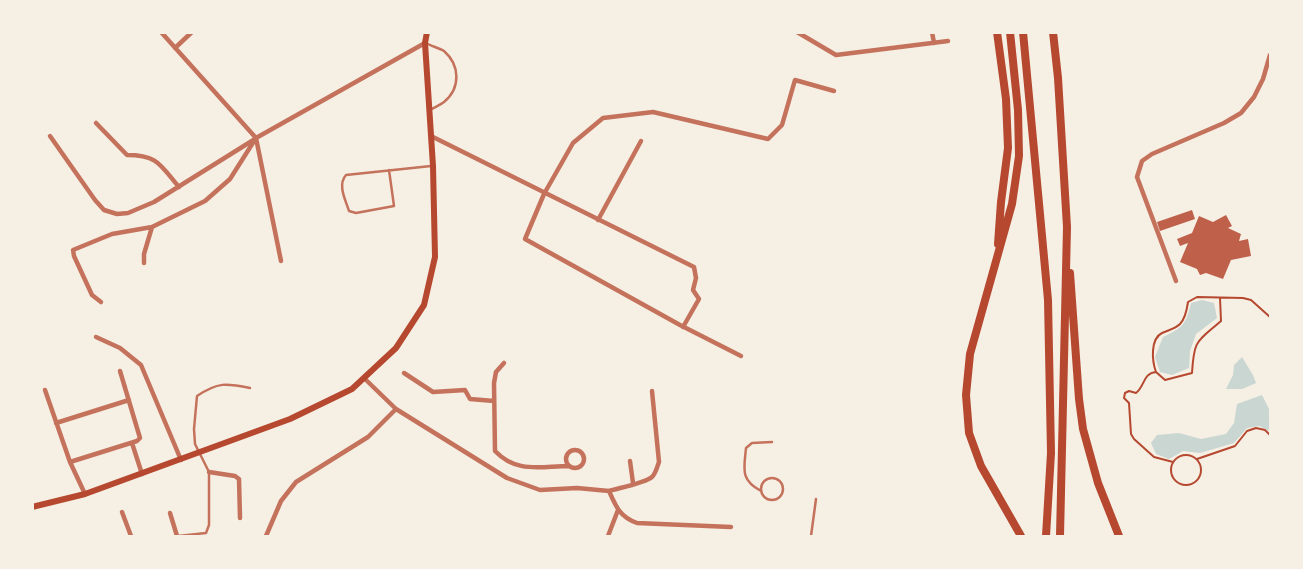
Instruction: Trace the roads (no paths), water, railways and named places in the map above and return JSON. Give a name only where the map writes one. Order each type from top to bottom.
[{"type":"highway","points":[[997,32],[1006,99],[1008,148],[1001,202],[997,262]]},
{"type":"highway","points":[[1010,32],[1018,110],[1019,156],[1012,204],[970,354],[966,395],[969,433],[981,466],[1021,535]]},
{"type":"highway","points":[[1023,32],[1048,300],[1051,453],[1046,536]]},
{"type":"highway","points":[[1053,32],[1058,78],[1079,399],[1083,429],[1098,482],[1119,536]]},
{"type":"highway","points":[[1060,536],[1067,226]]},
{"type":"main road","points":[[32,507],[85,494],[290,419],[352,389],[365,379],[396,348],[424,305],[435,257],[433,166],[425,43],[427,32]]},
{"type":"street","points":[[161,32],[256,138],[281,261]]},
{"type":"street","points":[[174,48],[192,32]]},
{"type":"street","points":[[797,32],[836,55],[948,41]]},
{"type":"street","points":[[932,32],[934,43]]},
{"type":"street","points":[[50,136],[104,210],[118,214],[128,213],[154,202],[256,138],[425,43]]},
{"type":"street","points":[[1176,280],[1137,177],[1142,161],[1152,154],[1224,123],[1241,113],[1263,79],[1270,55]]},
{"type":"street","points":[[741,356],[683,327],[525,239],[544,194],[573,143],[603,118],[653,112],[768,139],[782,125],[795,80],[834,91]]},
{"type":"street","points":[[96,123],[127,155],[140,155],[152,158],[179,187]]},
{"type":"street","points":[[431,136],[544,194],[694,267],[696,278],[693,290],[699,299],[683,327]]},
{"type":"street","points":[[101,302],[92,295],[73,250],[112,234],[152,227],[205,201],[230,179],[256,138]]},
{"type":"street","points":[[598,220],[641,141]]},
{"type":"street","points":[[144,263],[144,254],[152,227]]},
{"type":"street","points":[[96,337],[120,348],[140,366],[181,460]]},
{"type":"street","points":[[504,363],[496,372],[494,383],[495,451],[501,457],[521,467],[569,466]]},
{"type":"street","points":[[70,462],[140,438],[120,371]]},
{"type":"street","points":[[404,373],[433,392],[465,390],[470,399],[494,401]]},
{"type":"street","points":[[365,379],[396,409],[507,478],[540,490],[576,488],[609,491],[652,476],[657,470],[659,462],[652,391]]},
{"type":"street","points":[[45,390],[70,462],[85,494]]},
{"type":"street","points":[[56,423],[129,400]]},
{"type":"street","points":[[266,536],[281,501],[296,482],[368,437],[396,409]]},
{"type":"street","points":[[132,442],[142,474]]},
{"type":"street","points":[[630,460],[633,483]]},
{"type":"street","points":[[209,472],[234,476],[239,480],[240,518]]},
{"type":"street","points":[[609,491],[618,510],[626,519],[637,522],[730,527]]},
{"type":"street","points":[[608,536],[618,510]]},
{"type":"street","points":[[122,512],[131,536]]},
{"type":"street","points":[[170,513],[177,536]]},
{"type":"lane","points":[[425,43],[443,51],[454,64],[457,73],[457,82],[452,93],[444,102],[429,110]]},
{"type":"lane","points":[[389,170],[394,206],[356,213],[349,212],[341,185],[342,179],[346,176],[389,170],[433,166]]},
{"type":"lane","points":[[177,536],[206,533],[209,525],[209,472],[195,444],[194,429],[197,396],[211,387],[229,384],[250,388]]},
{"type":"lane","points":[[761,491],[763,483],[771,478],[780,481],[784,488],[782,496],[774,500],[766,498],[761,491],[751,486],[746,479],[744,471],[746,448],[752,442],[772,442]]},
{"type":"lane","points":[[811,536],[816,499]]}]
